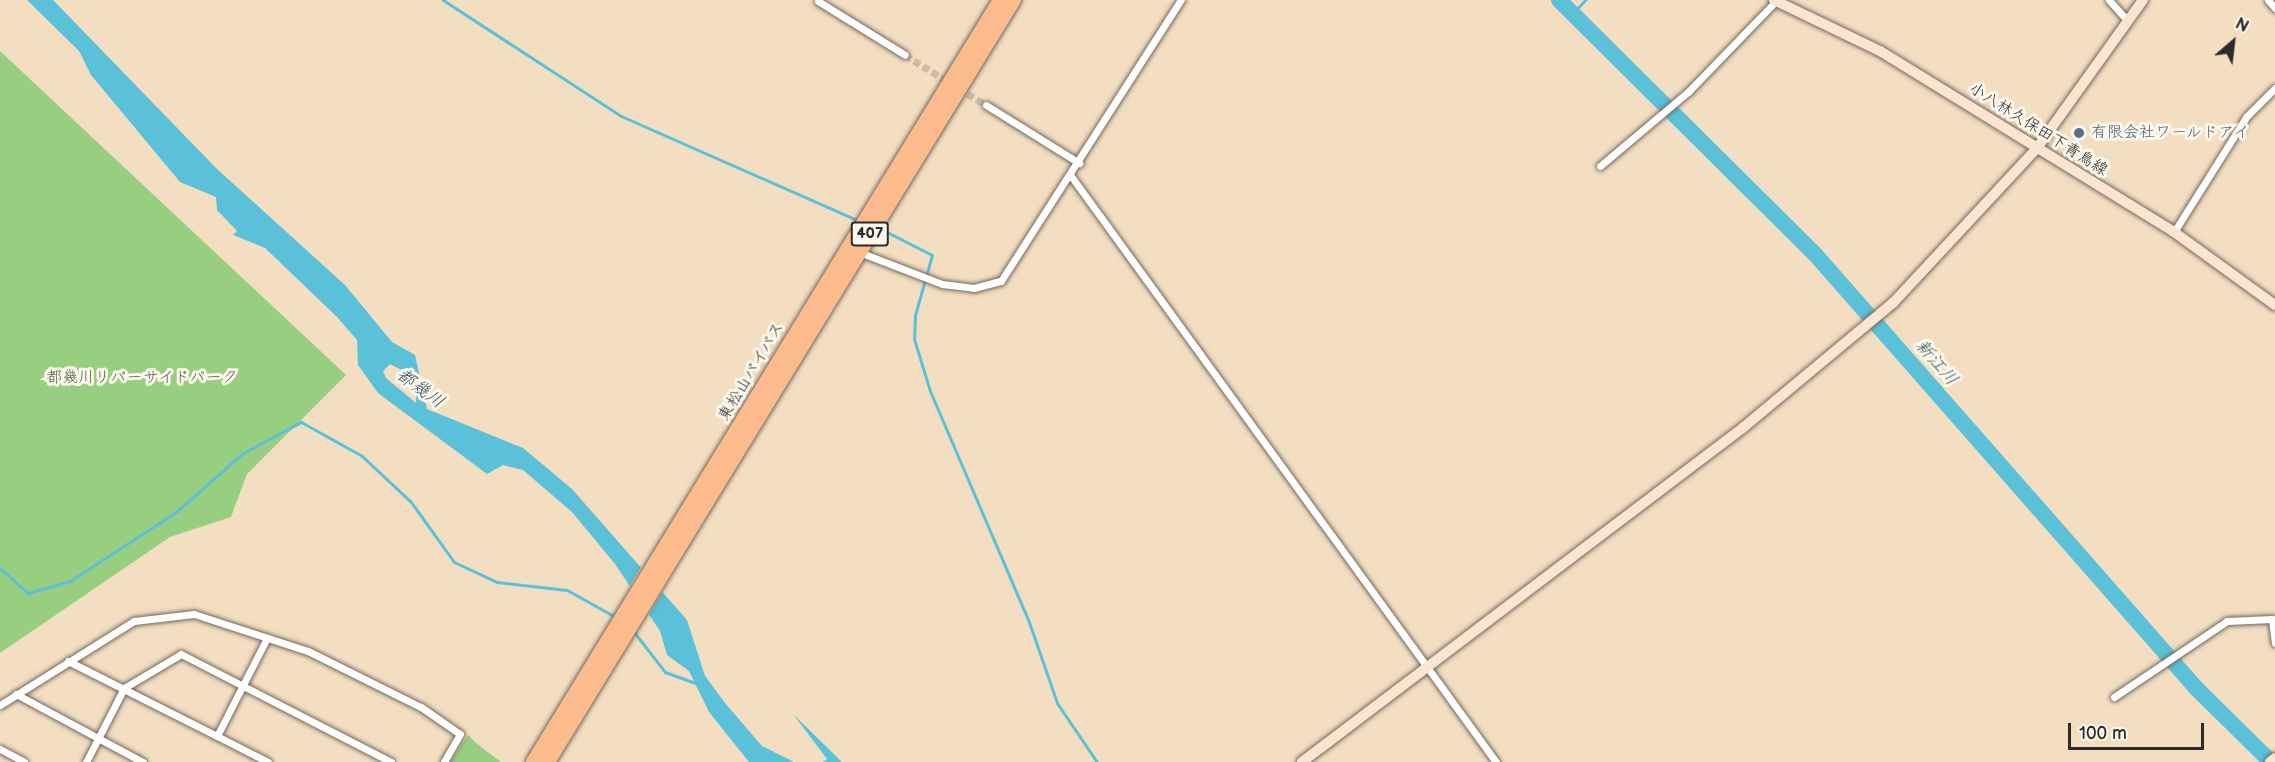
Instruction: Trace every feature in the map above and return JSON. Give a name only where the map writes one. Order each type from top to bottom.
[{"type":"highway","name":"東松山バイパス","points":[[533,762],[546,757],[1000,0]]},
{"type":"highway","name":"東松山バイパス","points":[[722,464],[859,252],[1014,0]]},
{"type":"street","points":[[859,252],[942,284],[974,288],[1001,281],[1071,176],[1181,0]]},
{"type":"street","points":[[1600,166],[1688,92],[1775,0]]},
{"type":"street","name":"小八林久保田下青鳥線","points":[[1775,0],[1858,38],[2174,232],[2275,305]]},
{"type":"street","points":[[2109,0],[2128,21]]},
{"type":"street","points":[[1302,762],[1744,427],[1893,303],[2037,148],[2143,0]]},
{"type":"street","points":[[2268,0],[2275,8]]},
{"type":"street","points":[[818,2],[905,55]]},
{"type":"street","points":[[2174,232],[2246,117],[2275,88]]},
{"type":"street","points":[[986,105],[1079,163]]},
{"type":"street","points":[[1071,176],[1496,762]]},
{"type":"street","points":[[0,705],[134,621],[165,614],[194,614],[349,671],[421,707],[460,734],[444,762]]},
{"type":"street","points":[[2114,697],[2226,621],[2272,619],[2275,643]]},
{"type":"street","points":[[218,736],[267,639]]},
{"type":"street","points":[[86,762],[124,688],[181,654],[391,762]]},
{"type":"street","points":[[68,661],[268,762]]},
{"type":"street","points":[[16,694],[143,762]]},
{"type":"street","points":[[0,749],[24,762]]},
{"type":"street","points":[[247,762],[251,753]]},
{"type":"street","points":[[2270,762],[2275,758]]},
{"type":"green space","name":"都幾川リバーサイドパーク","points":[[0,51],[346,375],[247,474],[231,517],[170,537],[0,653]]},
{"type":"green space","points":[[468,735],[476,743],[501,762],[450,762]]},
{"type":"water","name":"都幾川","points":[[27,0],[53,0],[217,169],[345,285],[392,342],[415,355],[427,409],[523,448],[572,489],[687,620],[705,676],[725,703],[762,746],[794,762],[749,762],[709,712],[689,671],[667,655],[660,631],[615,564],[572,512],[523,470],[503,465],[487,474],[378,393],[358,365],[357,340],[337,317],[265,248],[233,235],[237,231],[217,210],[216,197],[180,182],[91,75],[79,51]],"holes":[[[390,364],[409,374],[417,385],[416,403],[386,378],[383,371]]]},
{"type":"water","points":[[793,714],[842,762],[823,762],[827,759]]},
{"type":"pier","points":[[644,562],[665,588],[645,621],[627,590]]},
{"type":"waterway","points":[[443,0],[621,116],[859,221]]},
{"type":"waterway","name":"新江川","points":[[1559,0],[1814,253],[2196,688],[2271,762]]},
{"type":"waterway","points":[[1573,13],[1585,0]]},
{"type":"waterway","points":[[879,228],[932,255],[915,315],[914,339],[930,391],[1029,622],[1057,703],[1097,762]]},
{"type":"waterway","points":[[0,568],[28,593],[70,581],[176,512],[243,453],[301,422],[362,456],[411,502],[454,562],[497,582],[567,590],[617,618]]},
{"type":"waterway","points":[[634,632],[665,672],[698,684]]},
{"type":"tunnel","points":[[905,55],[986,105]]},
{"type":"place","name":"有限会社ワールドアイ","points":[[2079,133]]}]
